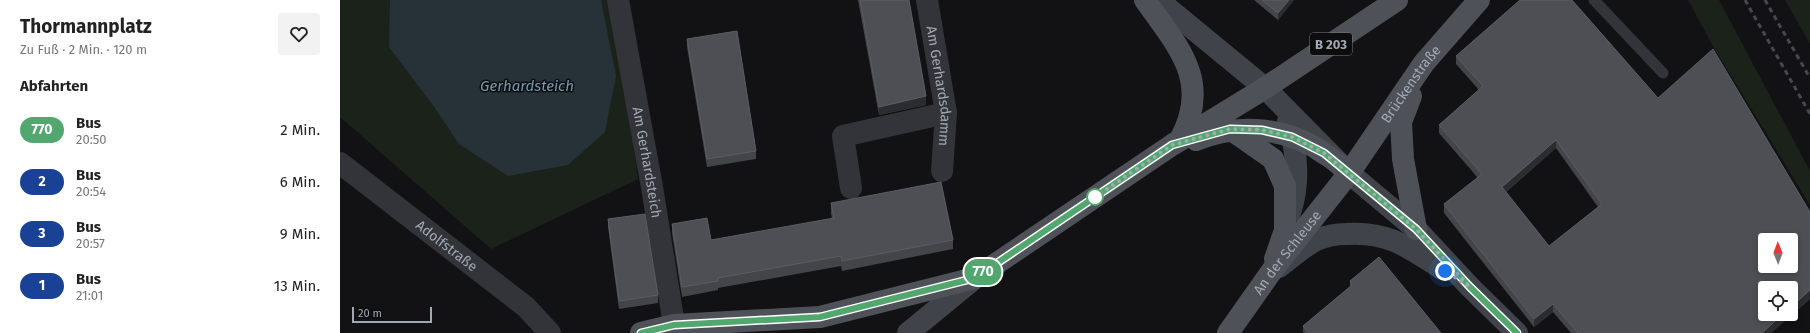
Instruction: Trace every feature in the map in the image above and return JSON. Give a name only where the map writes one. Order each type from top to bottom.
[{"type":"main road","points":[[1145,0],[1185,58],[1191,77],[1193,110],[1189,123],[1176,142]]},
{"type":"main road","points":[[1158,0],[1270,93],[1349,173]]},
{"type":"main road","name":"B 203","points":[[640,333],[674,325],[820,317],[975,278],[1176,142],[1270,93],[1397,0]]},
{"type":"main road","name":"Brückenstraße","points":[[1349,173],[1424,63],[1479,0]]},
{"type":"main road","points":[[1416,229],[1403,158],[1401,122],[1424,63]]},
{"type":"main road","points":[[1270,93],[1284,111],[1297,160],[1296,186],[1292,209],[1271,272]]},
{"type":"main road","points":[[1176,142],[1230,129],[1262,130],[1292,137],[1324,153],[1416,229],[1470,287],[1517,333]]},
{"type":"main road","points":[[1230,129],[1273,159],[1286,186],[1285,230]]},
{"type":"main road","name":"An der Schleuse","points":[[1228,333],[1271,272],[1349,173]]},
{"type":"main road","points":[[1271,272],[1316,240],[1334,235],[1364,232],[1387,237],[1409,248],[1470,287]]},
{"type":"main road","points":[[908,333],[975,278]]},
{"type":"street","name":"Am Gerhardsteich","points":[[618,0],[652,187],[674,325]]},
{"type":"street","name":"Am Gerhardsdamm","points":[[927,0],[946,112],[942,172]]},
{"type":"street","points":[[851,188],[843,136],[946,112]]},
{"type":"street","name":"Adolfstraße","points":[[340,163],[526,307],[550,333]]},
{"type":"lane","points":[[1594,0],[1662,73]]},
{"type":"shaded area","points":[[340,0],[610,0],[623,66],[638,179],[491,249],[340,117]]},
{"type":"shaded area","points":[[1688,0],[1719,0],[1810,171],[1810,205],[1715,50]]},
{"type":"shaded area","points":[[1785,0],[1810,0],[1810,44]]},
{"type":"water","name":"Gerhardsteich","points":[[390,0],[601,0],[616,76],[605,132],[568,165],[508,176],[459,144],[435,108],[389,47]]},
{"type":"building","points":[[860,0],[909,0],[926,96],[879,107]]},
{"type":"building","points":[[1262,0],[1289,0],[1278,13]]},
{"type":"building","points":[[1520,0],[1572,0],[1658,98],[1713,49],[1810,212],[1810,290],[1798,301],[1798,281],[1758,281],[1758,321],[1775,321],[1762,333],[1578,333],[1553,304],[1534,319],[1444,204],[1482,174],[1439,125],[1483,86],[1456,56]],"holes":[[[1556,140],[1602,204],[1549,246],[1502,187]]]},
{"type":"building","points":[[737,31],[756,151],[707,159],[687,39]]},
{"type":"building","points":[[941,182],[953,240],[842,261],[841,256],[718,278],[718,281],[682,287],[672,224],[707,218],[711,240],[834,218],[831,203]]},
{"type":"building","points":[[645,214],[658,295],[619,301],[608,219]]},
{"type":"building","points":[[1379,257],[1441,333],[1309,333],[1303,326],[1352,285],[1350,281]]},
{"type":"railway","points":[[1745,0],[1810,114]]},
{"type":"railway","points":[[1765,0],[1810,78]]},
{"type":"bus line","name":"770","points":[[641,333],[674,325],[820,317],[975,278],[1172,145],[1195,140],[1210,134],[1230,129],[1262,130],[1292,137],[1324,153],[1416,229],[1470,287],[1517,333]]},
{"type":"route","points":[[1095,197],[1172,145],[1195,140],[1210,134],[1230,129],[1262,130],[1292,137],[1324,153],[1416,229],[1470,287],[1445,271]]}]
